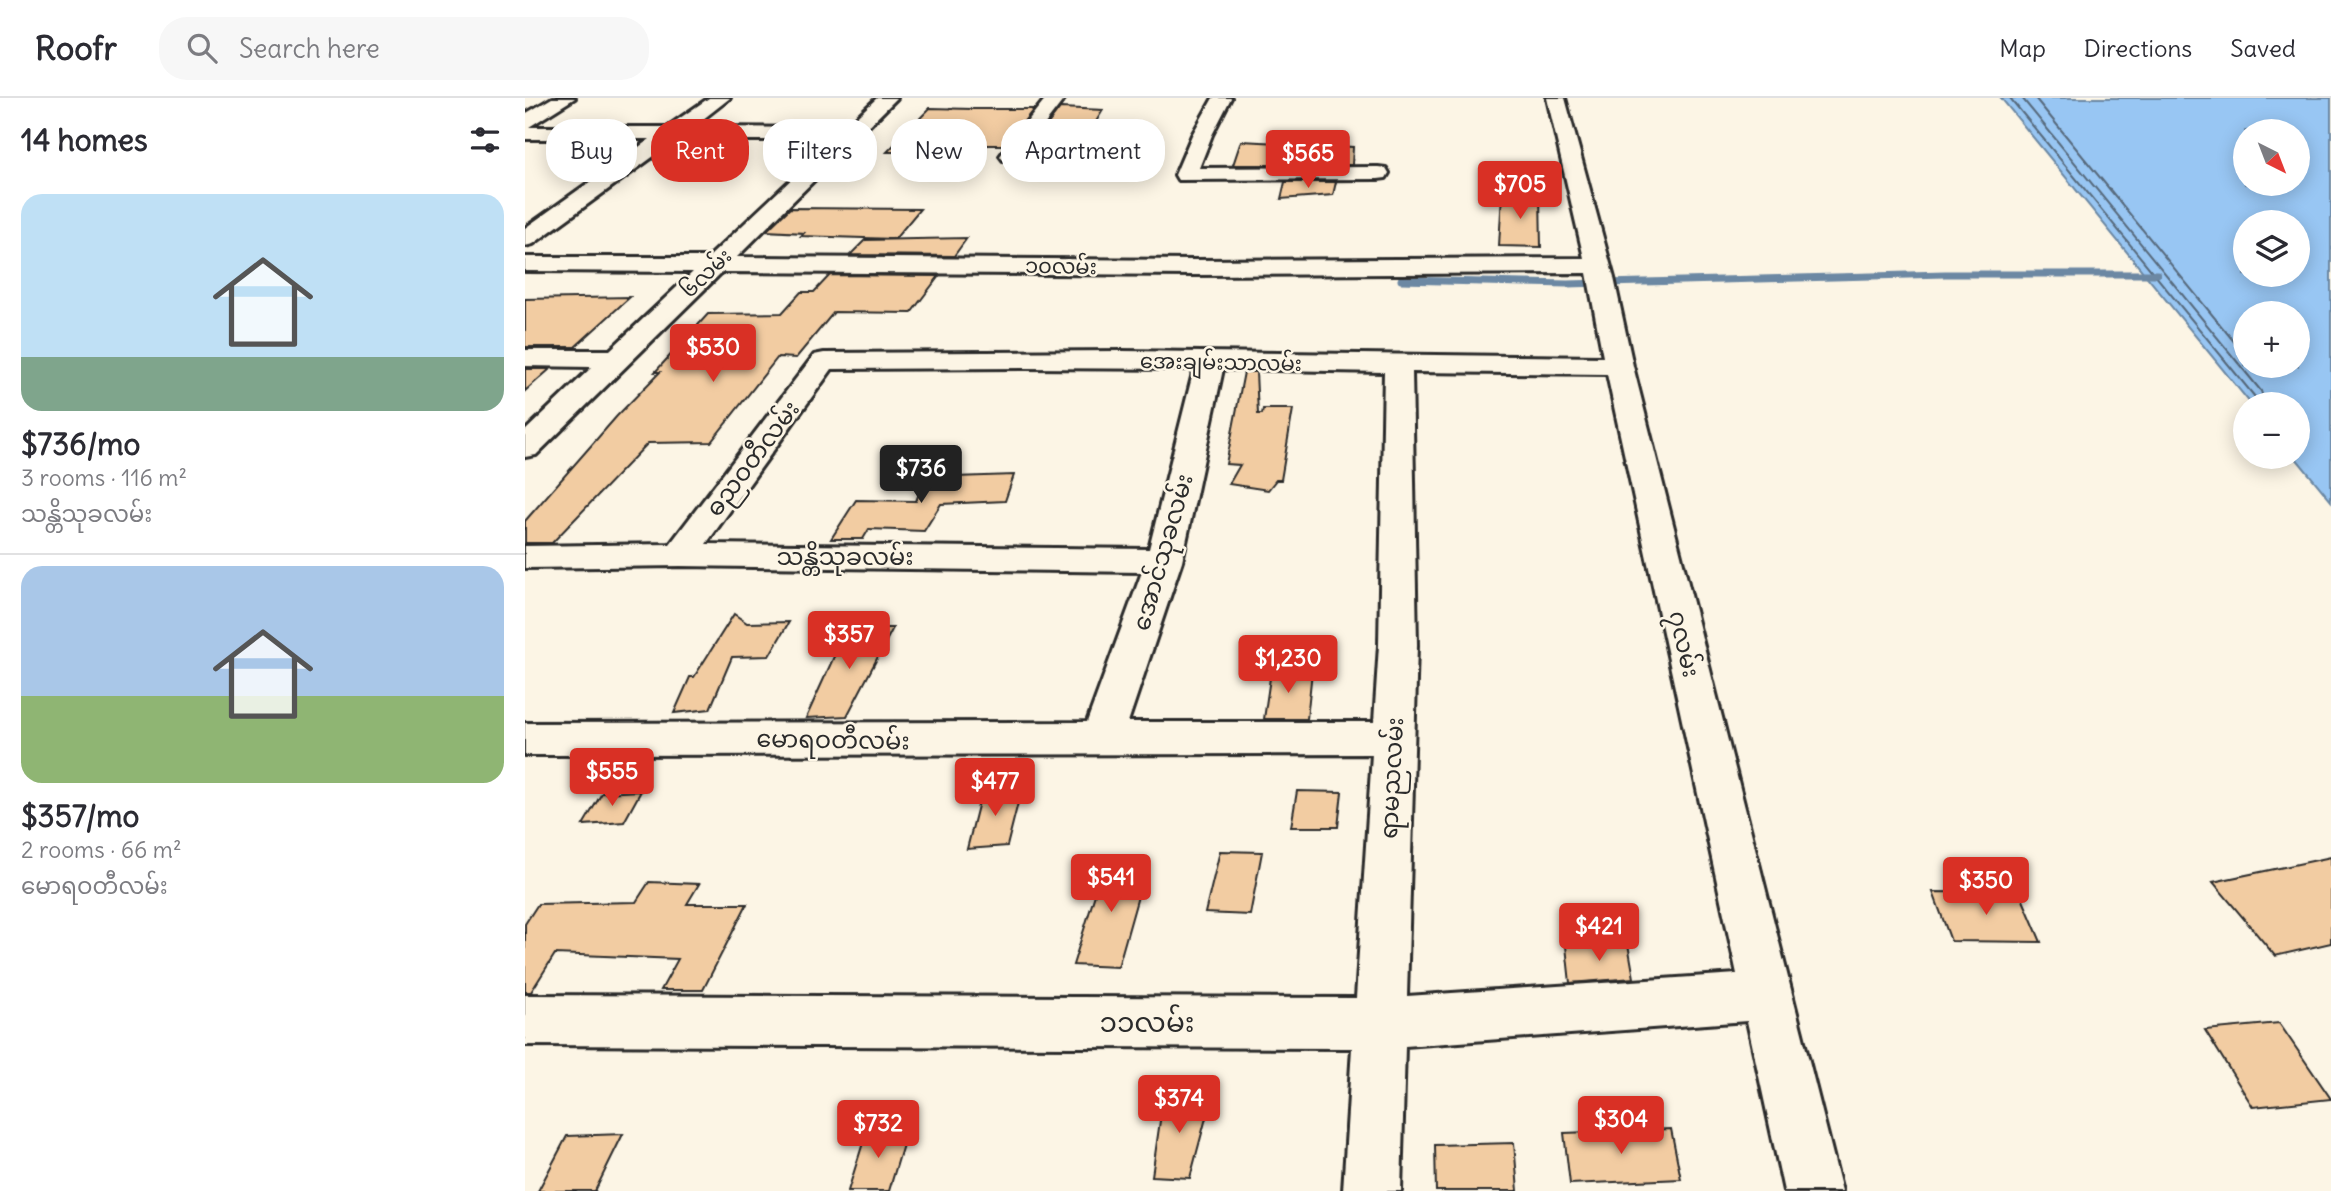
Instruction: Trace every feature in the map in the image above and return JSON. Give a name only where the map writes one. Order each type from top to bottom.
[{"type":"street","points":[[525,122],[566,98]]},
{"type":"street","points":[[692,119],[721,98]]},
{"type":"street","name":"၆လမ်း","points":[[866,119],[888,98]]},
{"type":"street","points":[[1039,119],[1055,98]]},
{"type":"street","points":[[1221,98],[1186,175],[1378,173]]},
{"type":"street","name":"၇လမ်း","points":[[1556,98],[1813,1191]]},
{"type":"street","points":[[525,133],[651,134]]},
{"type":"street","points":[[525,239],[651,148]]},
{"type":"street","name":"၆လမ်း","points":[[525,448],[801,182]]},
{"type":"street","name":"၁၀လမ်း","points":[[525,264],[1374,269],[1600,280]]},
{"type":"street","points":[[525,358],[617,359]]},
{"type":"street","name":"အေးချမ်းသာလမ်း","points":[[824,361],[976,358],[1619,366]]},
{"type":"street","name":"ဓညဝတီလမ်း","points":[[680,555],[824,361]]},
{"type":"street","name":"အောင်သုခလမ်း","points":[[1102,739],[1164,561],[1210,362]]},
{"type":"street","name":"ရာမညလမ်း","points":[[1372,1191],[1398,645],[1398,365]]},
{"type":"street","name":"သန္တိသုခလမ်း","points":[[525,557],[680,555],[1164,561]]},
{"type":"street","name":"မောရဝတီလမ်း","points":[[525,738],[1393,738]]},
{"type":"street","name":"၁၁လမ်း","points":[[525,1020],[1379,1023],[1767,996]]},
{"type":"water","points":[[2001,98],[2331,98],[2331,501],[2305,469],[2310,469],[2310,392],[2241,392]]},
{"type":"building","points":[[930,108],[1034,109],[1026,119],[1001,119],[1001,145],[987,145],[987,119],[919,119]]},
{"type":"building","points":[[1060,108],[1103,110],[1098,119],[1052,119]]},
{"type":"building","points":[[1241,141],[1353,147],[1352,165],[1233,165]]},
{"type":"building","points":[[1285,182],[1336,182],[1333,195],[1281,199]]},
{"type":"building","points":[[1502,194],[1540,195],[1541,247],[1499,246]]},
{"type":"building","points":[[790,208],[920,209],[895,239],[801,236],[804,233],[766,231]]},
{"type":"building","points":[[967,238],[954,256],[850,255],[865,240]]},
{"type":"building","points":[[830,275],[939,276],[911,313],[834,312],[796,358],[778,357],[711,442],[648,443],[552,543],[525,543],[525,521],[617,416],[660,372],[655,372],[708,314],[782,313],[801,292],[814,292]]},
{"type":"building","points":[[630,297],[575,347],[525,347],[525,299]]},
{"type":"building","points":[[525,369],[550,369],[525,391]]},
{"type":"building","points":[[1244,372],[1256,372],[1258,414],[1262,414],[1263,409],[1293,409],[1281,480],[1276,480],[1268,490],[1229,484],[1240,465],[1226,464]]},
{"type":"building","points":[[1014,475],[1005,501],[941,504],[924,531],[869,529],[863,539],[831,539],[856,500],[916,501],[925,478]]},
{"type":"building","points":[[734,614],[747,623],[789,622],[769,656],[732,657],[710,709],[674,713],[690,677],[694,677]]},
{"type":"building","points":[[847,628],[893,628],[847,716],[806,718]]},
{"type":"building","points":[[1271,671],[1312,671],[1307,719],[1264,719]]},
{"type":"building","points":[[1022,787],[1007,846],[967,849],[982,790]]},
{"type":"building","points":[[641,791],[624,822],[583,825],[602,793]]},
{"type":"building","points":[[1297,791],[1342,792],[1338,827],[1291,827]]},
{"type":"building","points":[[1220,851],[1262,852],[1250,915],[1205,913]]},
{"type":"building","points":[[2331,857],[2331,943],[2275,956],[2213,882]]},
{"type":"building","points":[[1106,859],[1148,861],[1118,967],[1073,965]]},
{"type":"building","points":[[649,882],[699,884],[687,904],[747,904],[703,990],[661,990],[678,959],[555,954],[531,992],[525,992],[525,924],[538,904],[636,902]]},
{"type":"building","points":[[1933,892],[2020,893],[2041,942],[1951,941]]},
{"type":"building","points":[[1628,944],[1634,978],[1570,983],[1566,946]]},
{"type":"building","points":[[2279,1023],[2331,1099],[2253,1107],[2205,1030]]},
{"type":"building","points":[[1164,1093],[1211,1099],[1190,1178],[1152,1176]]},
{"type":"building","points":[[908,1128],[889,1191],[848,1191],[867,1130]]},
{"type":"building","points":[[1671,1129],[1681,1179],[1570,1184],[1564,1133]]},
{"type":"building","points":[[623,1134],[595,1191],[538,1191],[567,1136]]},
{"type":"building","points":[[1514,1143],[1518,1191],[1436,1191],[1435,1145]]},
{"type":"waterway","points":[[1401,280],[1567,284],[1945,274],[2157,274]]}]
